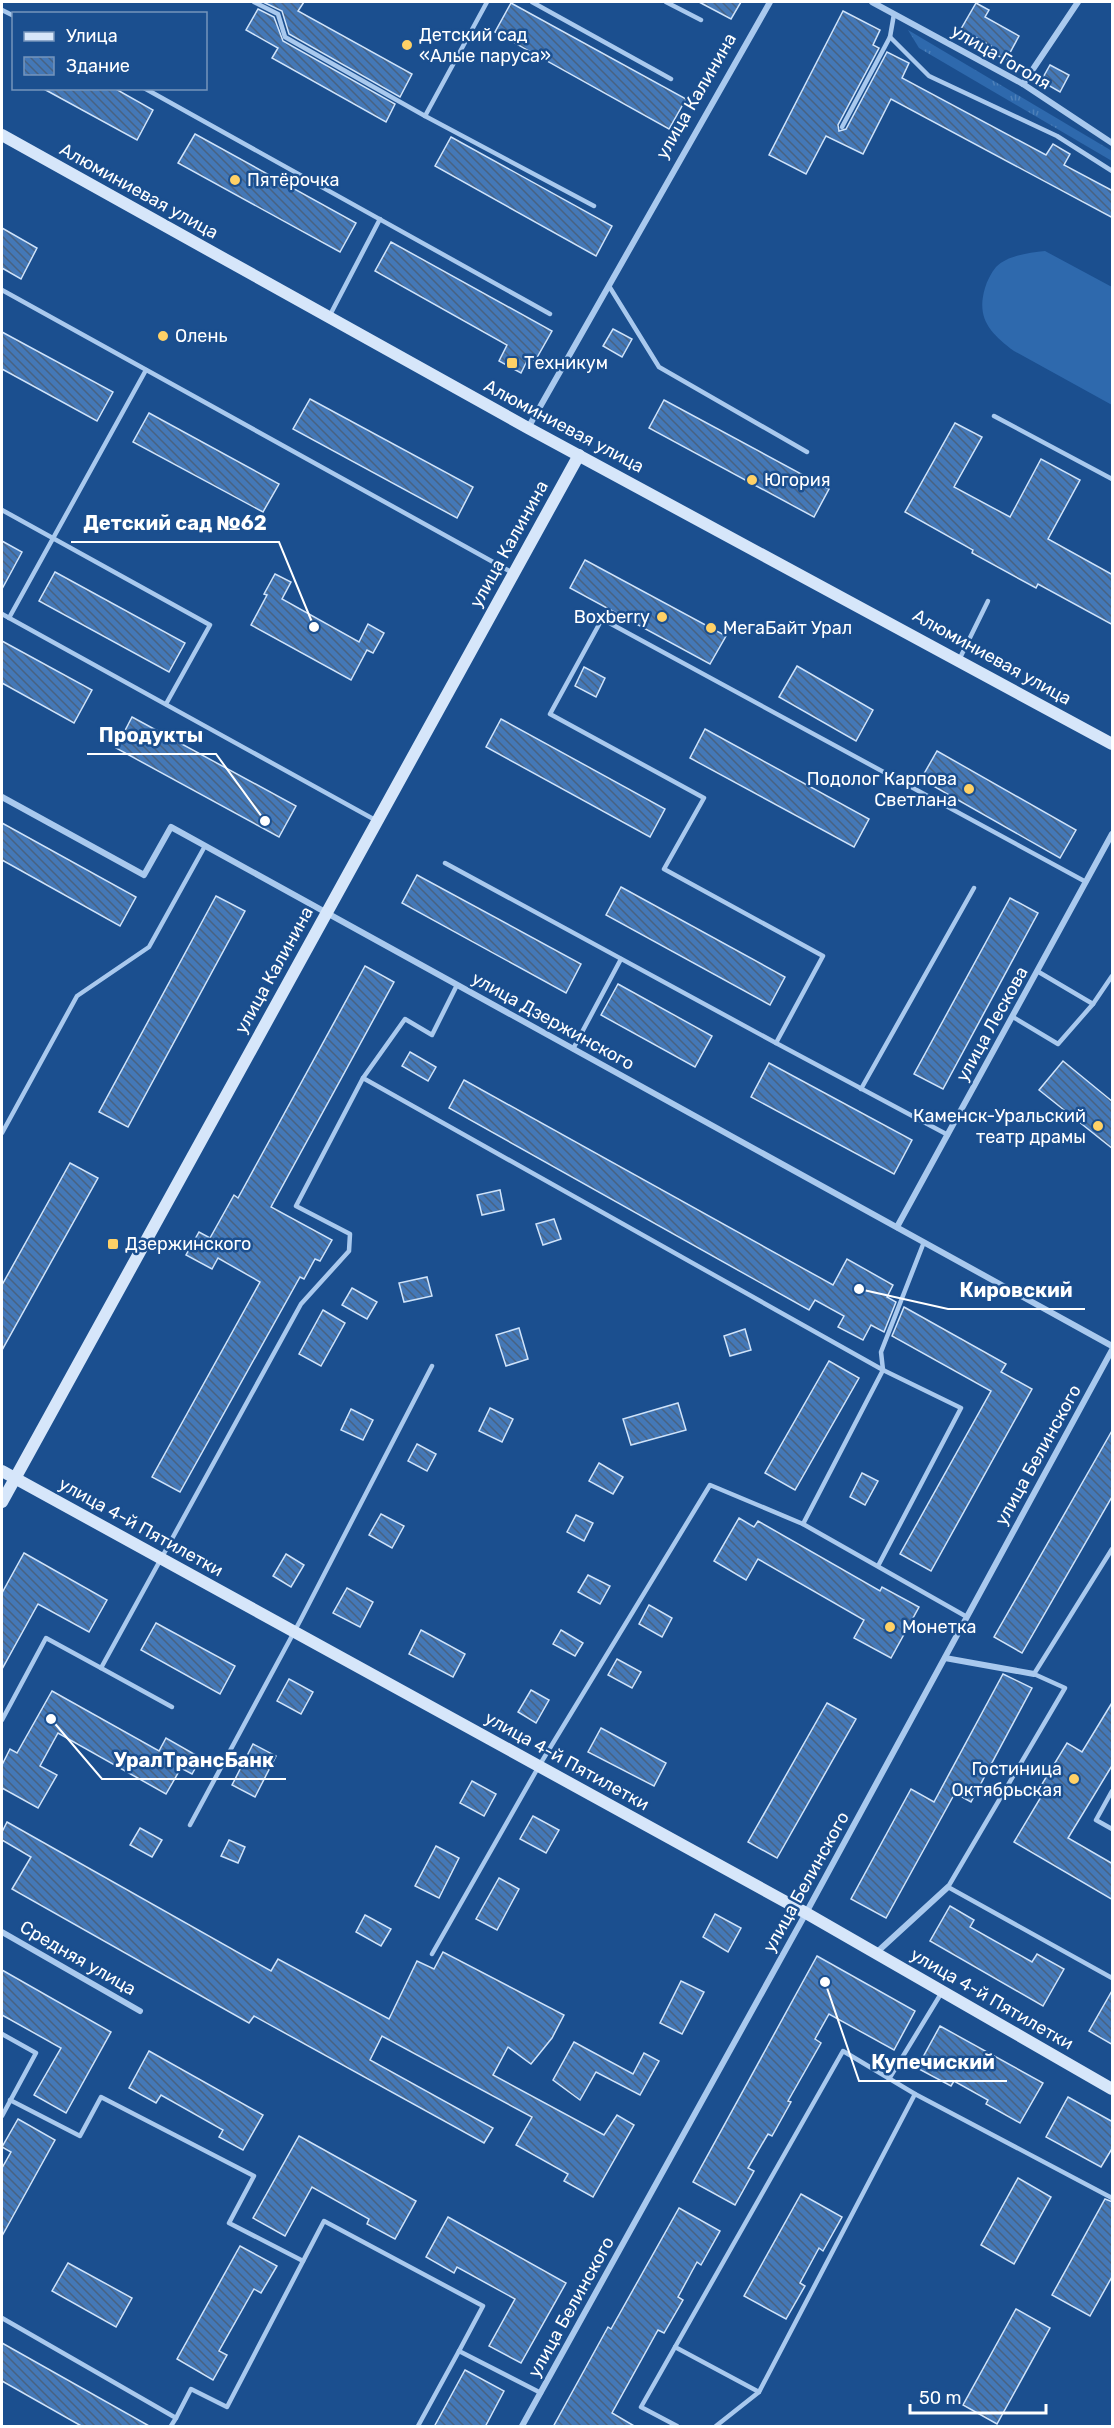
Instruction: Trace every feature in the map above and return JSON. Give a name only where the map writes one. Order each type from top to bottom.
[{"type":"main road","name":"Алюминиевая улица","points":[[2,135],[528,428],[1113,744]]},
{"type":"main road","name":"улица Калинина","points":[[2,1502],[579,454]]},
{"type":"main road","name":"улица 4-й Пятилетки","points":[[2,1471],[806,1913],[1113,2089]]},
{"type":"street","name":"улица Калинина","points":[[528,428],[770,2]]},
{"type":"street","name":"улица Гоголя","points":[[872,2],[1023,84],[1113,143]]},
{"type":"street","points":[[1023,84],[1078,2]]},
{"type":"street","name":"улица Дзержинского","points":[[2,797],[144,875],[171,826],[1113,1348]]},
{"type":"street","name":"улица Лескова","points":[[897,1227],[1113,834]]},
{"type":"street","name":"улица Белинского","points":[[522,2427],[806,1913],[1113,1348]]},
{"type":"street","points":[[945,1658],[1034,1674]]},
{"type":"street","points":[[876,1953],[948,1887]]},
{"type":"street","name":"Средняя улица","points":[[2,1932],[140,2011]]},
{"type":"lane","points":[[254,2],[278,14],[285,37],[425,116],[594,206]]},
{"type":"lane","points":[[425,116],[487,2]]},
{"type":"lane","points":[[532,2],[670,79]]},
{"type":"lane","points":[[666,2],[701,20]]},
{"type":"lane","points":[[842,127],[890,38],[894,14]]},
{"type":"lane","points":[[890,38],[929,75],[1057,136],[1113,171]]},
{"type":"lane","points":[[148,90],[550,314]]},
{"type":"lane","points":[[329,317],[380,219]]},
{"type":"lane","points":[[609,286],[659,367],[807,452]]},
{"type":"lane","points":[[2,290],[513,573]]},
{"type":"lane","points":[[9,618],[146,370]]},
{"type":"lane","points":[[994,416],[1113,479]]},
{"type":"lane","points":[[2,510],[210,625],[166,704]]},
{"type":"lane","points":[[959,660],[988,601]]},
{"type":"lane","points":[[2,614],[376,821]]},
{"type":"lane","points":[[776,1043],[823,956],[664,870],[704,798],[550,714],[602,619],[1086,882]]},
{"type":"lane","points":[[2,1133],[77,996],[149,946],[205,846]]},
{"type":"lane","points":[[445,863],[948,1135]]},
{"type":"lane","points":[[861,1089],[974,888]]},
{"type":"lane","points":[[573,1048],[621,959]]},
{"type":"lane","points":[[1037,971],[1093,1004]]},
{"type":"lane","points":[[1012,1017],[1058,1044],[1093,1004],[1113,976]]},
{"type":"lane","points":[[101,1668],[301,1304],[349,1251],[350,1234],[296,1206],[363,1078],[405,1018],[432,1035],[457,984]]},
{"type":"lane","points":[[363,1078],[883,1370],[961,1408],[878,1566]]},
{"type":"lane","points":[[803,1524],[883,1370],[880,1352],[924,1242]]},
{"type":"lane","points":[[190,1825],[432,1366]]},
{"type":"lane","points":[[432,1954],[539,1766],[710,1485],[803,1524],[967,1617]]},
{"type":"lane","points":[[1113,1549],[1034,1674],[1065,1688],[948,1887],[1113,1978]]},
{"type":"lane","points":[[2,1720],[46,1638],[172,1707]]},
{"type":"lane","points":[[1113,1791],[1096,1820],[1113,1829]]},
{"type":"lane","points":[[889,2079],[942,1991]]},
{"type":"lane","points":[[2,2034],[36,2053],[2,2116]]},
{"type":"lane","points":[[677,2427],[641,2407],[843,2051],[915,2094],[1113,2198]]},
{"type":"lane","points":[[717,2427],[759,2392],[915,2094]]},
{"type":"lane","points":[[10,2100],[80,2136],[100,2097],[254,2176],[229,2223],[303,2261]]},
{"type":"lane","points":[[171,2427],[191,2389],[227,2407],[324,2221],[483,2306],[418,2427]]},
{"type":"lane","points":[[2,2318],[176,2418]]},
{"type":"lane","points":[[675,2348],[759,2392]]},
{"type":"lane","points":[[459,2350],[541,2392]]},
{"type":"green space","points":[[908,30],[1112,151],[1112,161],[919,48]]},
{"type":"green space","points":[[1045,251],[1112,287],[1112,405],[1014,351],[998,338],[987,324],[982,308],[983,299],[987,283],[996,267],[1013,257]]},
{"type":"building","points":[[263,2],[304,2],[298,11],[412,74],[400,97],[289,34],[282,11]]},
{"type":"building","points":[[699,2],[741,2],[731,19]]},
{"type":"building","points":[[511,3],[686,99],[669,129],[495,32]]},
{"type":"building","points":[[976,3],[989,10],[985,17],[1019,36],[1006,60],[989,51],[991,46],[961,29]]},
{"type":"building","points":[[258,9],[274,17],[283,41],[395,104],[386,122],[272,58],[278,48],[246,30]]},
{"type":"building","points":[[843,11],[880,30],[873,45],[879,48],[838,125],[839,131],[846,129],[887,52],[909,63],[902,78],[1046,155],[1053,144],[1070,154],[1064,165],[1113,191],[1113,218],[891,99],[863,154],[826,136],[806,174],[769,155]]},
{"type":"building","points":[[1050,65],[1069,75],[1060,92],[1041,81]]},
{"type":"building","points":[[46,90],[118,90],[153,110],[137,140]]},
{"type":"building","points":[[195,134],[356,223],[340,252],[178,163]]},
{"type":"building","points":[[451,137],[612,226],[596,256],[435,166]]},
{"type":"building","points":[[2,228],[37,248],[21,279],[2,268]]},
{"type":"building","points":[[391,242],[552,331],[535,361],[529,357],[521,373],[499,361],[507,345],[375,271]]},
{"type":"building","points":[[613,329],[632,339],[622,357],[603,346]]},
{"type":"building","points":[[2,332],[113,392],[97,421],[2,369]]},
{"type":"building","points":[[310,399],[473,487],[457,518],[293,429]]},
{"type":"building","points":[[664,400],[829,489],[814,517],[649,428]]},
{"type":"building","points":[[149,413],[279,484],[263,512],[133,442]]},
{"type":"building","points":[[955,423],[982,437],[954,487],[1010,517],[1041,459],[1080,480],[1048,539],[1113,575],[1113,625],[1038,584],[1036,588],[972,553],[973,550],[905,512]]},
{"type":"building","points":[[2,541],[22,552],[2,589]]},
{"type":"building","points":[[585,560],[726,636],[710,664],[570,588]]},
{"type":"building","points":[[55,572],[185,643],[169,672],[39,601]]},
{"type":"building","points":[[275,574],[291,582],[282,599],[359,642],[368,624],[384,633],[373,653],[367,650],[351,680],[251,625]]},
{"type":"building","points":[[2,641],[92,690],[74,723],[2,683]]},
{"type":"building","points":[[797,666],[873,710],[856,741],[779,697]]},
{"type":"building","points":[[584,667],[605,678],[596,697],[575,686]]},
{"type":"building","points":[[132,717],[296,806],[279,837],[116,748]]},
{"type":"building","points":[[501,719],[665,809],[650,837],[486,747]]},
{"type":"building","points":[[705,729],[869,819],[854,847],[690,758]]},
{"type":"building","points":[[937,751],[1076,830],[1060,858],[921,779]]},
{"type":"building","points":[[2,823],[136,897],[120,926],[2,860]]},
{"type":"building","points":[[417,875],[581,964],[566,993],[402,903]]},
{"type":"building","points":[[621,887],[785,977],[770,1005],[606,915]]},
{"type":"building","points":[[216,896],[245,911],[128,1127],[99,1112]]},
{"type":"building","points":[[1010,898],[1038,913],[943,1089],[914,1074]]},
{"type":"building","points":[[365,966],[394,982],[271,1207],[332,1240],[320,1261],[315,1259],[304,1279],[300,1277],[180,1492],[152,1477],[260,1282],[218,1258],[212,1269],[186,1255],[199,1232],[210,1238],[234,1195],[238,1198]]},
{"type":"building","points":[[618,984],[712,1036],[695,1067],[601,1015]]},
{"type":"building","points":[[410,1052],[436,1067],[428,1081],[402,1066]]},
{"type":"building","name":"Каменск-Уральский театр драмы","points":[[1063,1061],[1113,1102],[1113,1149],[1039,1090]]},
{"type":"building","points":[[769,1063],[912,1140],[894,1174],[751,1097]]},
{"type":"building","points":[[464,1080],[833,1285],[847,1259],[893,1285],[887,1297],[896,1302],[884,1332],[871,1325],[863,1340],[838,1327],[844,1316],[815,1300],[809,1310],[449,1108]]},
{"type":"building","points":[[70,1163],[98,1178],[2,1350],[2,1285]]},
{"type":"building","points":[[500,1190],[504,1210],[482,1215],[477,1195]]},
{"type":"building","points":[[554,1219],[561,1239],[543,1245],[536,1224]]},
{"type":"building","points":[[427,1277],[432,1296],[404,1302],[399,1283]]},
{"type":"building","points":[[352,1288],[377,1302],[367,1319],[342,1305]]},
{"type":"building","points":[[904,1307],[1006,1364],[1001,1372],[1032,1389],[931,1571],[900,1554],[991,1391],[892,1336]]},
{"type":"building","points":[[323,1310],[345,1323],[321,1366],[299,1354]]},
{"type":"building","points":[[519,1328],[528,1359],[506,1366],[496,1335]]},
{"type":"building","points":[[745,1329],[751,1350],[730,1356],[724,1336]]},
{"type":"building","points":[[829,1361],[859,1378],[795,1490],[765,1473]]},
{"type":"building","points":[[678,1403],[686,1430],[631,1445],[623,1419]]},
{"type":"building","points":[[490,1408],[513,1419],[502,1442],[479,1431]]},
{"type":"building","points":[[351,1409],[373,1420],[363,1440],[341,1430]]},
{"type":"building","points":[[1113,1429],[1113,1495],[1022,1653],[994,1637]]},
{"type":"building","points":[[417,1444],[436,1454],[427,1471],[408,1461]]},
{"type":"building","points":[[599,1463],[623,1477],[613,1494],[589,1481]]},
{"type":"building","points":[[862,1473],[878,1481],[865,1505],[850,1497]]},
{"type":"building","points":[[381,1514],[404,1526],[392,1548],[369,1535]]},
{"type":"building","points":[[576,1515],[593,1523],[584,1541],[567,1532]]},
{"type":"building","points":[[739,1518],[754,1527],[758,1521],[880,1591],[882,1587],[919,1607],[891,1658],[854,1638],[864,1620],[758,1559],[746,1580],[714,1561]]},
{"type":"building","points":[[24,1553],[107,1600],[89,1632],[38,1604],[2,1669],[2,1593]]},
{"type":"building","points":[[286,1554],[304,1565],[291,1587],[273,1576]]},
{"type":"building","points":[[588,1575],[610,1586],[600,1604],[578,1592]]},
{"type":"building","points":[[347,1588],[373,1602],[360,1627],[333,1613]]},
{"type":"building","points":[[649,1605],[672,1618],[662,1637],[639,1624]]},
{"type":"building","points":[[156,1623],[235,1666],[220,1694],[141,1650]]},
{"type":"building","points":[[421,1630],[465,1654],[453,1677],[409,1654]]},
{"type":"building","points":[[561,1630],[583,1643],[575,1656],[553,1644]]},
{"type":"building","points":[[617,1659],[641,1672],[632,1688],[608,1675]]},
{"type":"building","points":[[1003,1674],[1032,1688],[971,1802],[955,1793],[886,1918],[851,1899],[911,1789],[934,1802]]},
{"type":"building","points":[[289,1679],[313,1692],[301,1714],[277,1701]]},
{"type":"building","points":[[531,1690],[549,1700],[536,1723],[518,1712]]},
{"type":"building","points":[[52,1691],[159,1751],[166,1738],[201,1758],[192,1774],[181,1768],[166,1794],[58,1733],[40,1766],[57,1775],[38,1808],[2,1788],[2,1765],[10,1749],[17,1753]]},
{"type":"building","points":[[1113,1701],[1113,1764],[1068,1838],[1113,1864],[1113,1900],[1014,1842],[1044,1792],[1039,1789],[1067,1743],[1082,1752]]},
{"type":"building","points":[[827,1703],[856,1719],[777,1858],[748,1842]]},
{"type":"building","points":[[601,1728],[666,1763],[654,1786],[588,1752]]},
{"type":"building","points":[[253,1744],[276,1756],[255,1797],[232,1785]]},
{"type":"building","points":[[472,1781],[496,1794],[484,1816],[460,1803]]},
{"type":"building","points":[[533,1816],[559,1830],[546,1853],[520,1839]]},
{"type":"building","points":[[7,1822],[271,1971],[278,1959],[389,2019],[417,1961],[434,1969],[443,1952],[564,2015],[552,2038],[531,2064],[508,2047],[493,2075],[604,2135],[617,2115],[634,2125],[593,2197],[564,2181],[568,2174],[516,2145],[532,2117],[382,2036],[370,2060],[493,2128],[484,2143],[254,2016],[249,2023],[12,1889],[31,1857],[2,1840],[2,1832]]},
{"type":"building","points":[[140,1828],[162,1840],[152,1857],[130,1845]]},
{"type":"building","points":[[229,1840],[245,1847],[238,1863],[221,1856]]},
{"type":"building","points":[[436,1846],[459,1858],[439,1898],[415,1886]]},
{"type":"building","points":[[499,1878],[519,1889],[497,1930],[476,1919]]},
{"type":"building","points":[[950,1906],[974,1920],[970,1927],[1032,1962],[1037,1954],[1064,1969],[1043,2006],[930,1941]]},
{"type":"building","points":[[715,1914],[741,1928],[728,1952],[703,1937]]},
{"type":"building","points":[[365,1915],[391,1929],[381,1946],[356,1932]]},
{"type":"building","points":[[817,1956],[915,2011],[894,2050],[829,2014],[815,2039],[821,2043],[788,2101],[791,2102],[772,2136],[768,2134],[748,2168],[754,2171],[735,2205],[693,2182]]},
{"type":"building","points":[[2,1970],[111,2032],[66,2113],[34,2095],[61,2048],[2,2015]]},
{"type":"building","points":[[681,1981],[704,1992],[682,2034],[660,2023]]},
{"type":"building","points":[[1113,1989],[1113,2045],[1089,2031]]},
{"type":"building","points":[[940,2026],[1043,2083],[1020,2123],[986,2104],[988,2100],[954,2081],[951,2086],[917,2068]]},
{"type":"building","points":[[574,2042],[633,2074],[644,2053],[659,2061],[640,2095],[596,2072],[580,2100],[553,2080]]},
{"type":"building","points":[[149,2051],[263,2115],[243,2150],[219,2137],[223,2130],[161,2095],[156,2103],[129,2088]]},
{"type":"building","points":[[1068,2097],[1113,2122],[1113,2147],[1101,2167],[1046,2137]]},
{"type":"building","points":[[18,2119],[55,2140],[2,2236],[2,2168],[11,2152],[2,2147]]},
{"type":"building","points":[[299,2136],[416,2201],[395,2239],[367,2224],[369,2219],[312,2187],[285,2236],[253,2218]]},
{"type":"building","points":[[1018,2178],[1051,2197],[1014,2264],[981,2245]]},
{"type":"building","points":[[801,2194],[842,2217],[823,2251],[819,2248],[800,2283],[805,2286],[786,2319],[744,2296]]},
{"type":"building","points":[[1105,2199],[1113,2202],[1113,2275],[1090,2316],[1052,2295]]},
{"type":"building","points":[[679,2208],[720,2231],[701,2265],[697,2262],[678,2297],[683,2300],[664,2333],[658,2330],[612,2413],[636,2427],[553,2427],[608,2327],[611,2329]]},
{"type":"building","points":[[448,2217],[566,2283],[521,2363],[489,2346],[515,2299],[457,2267],[454,2273],[426,2257]]},
{"type":"building","points":[[240,2246],[277,2266],[261,2293],[254,2289],[219,2351],[227,2355],[213,2380],[177,2359]]},
{"type":"building","points":[[68,2263],[132,2298],[116,2327],[52,2291]]},
{"type":"building","points":[[1016,2309],[1050,2328],[997,2424],[963,2405]]},
{"type":"building","points":[[2,2343],[151,2427],[83,2427],[2,2381]]},
{"type":"building","points":[[465,2370],[504,2391],[485,2427],[434,2427]]},
{"type":"place","name":"Детский сад «Алые паруса»","points":[[407,45]]},
{"type":"place","name":"Пятёрочка","points":[[235,180]]},
{"type":"place","name":"Олень","points":[[163,336]]},
{"type":"place","name":"Техникум","points":[[512,363]]},
{"type":"place","name":"Югория","points":[[752,480]]},
{"type":"place","name":"Boxberry","points":[[662,617]]},
{"type":"place","name":"Детский сад №62","points":[[314,627]]},
{"type":"place","name":"МегаБайт Урал","points":[[711,628]]},
{"type":"place","name":"Подолог Карпова Светлана","points":[[969,789]]},
{"type":"place","name":"Продукты","points":[[265,821]]},
{"type":"place","name":"Каменск-Уральский театр драмы","points":[[1098,1126]]},
{"type":"place","name":"Дзержинского","points":[[113,1244]]},
{"type":"place","name":"Кировский","points":[[859,1289]]},
{"type":"place","name":"Монетка","points":[[890,1627]]},
{"type":"place","name":"УралТрансБанк","points":[[51,1719]]},
{"type":"place","name":"Гостиница Октябрьская","points":[[1074,1779]]},
{"type":"place","name":"Купечиский","points":[[825,1982]]}]
